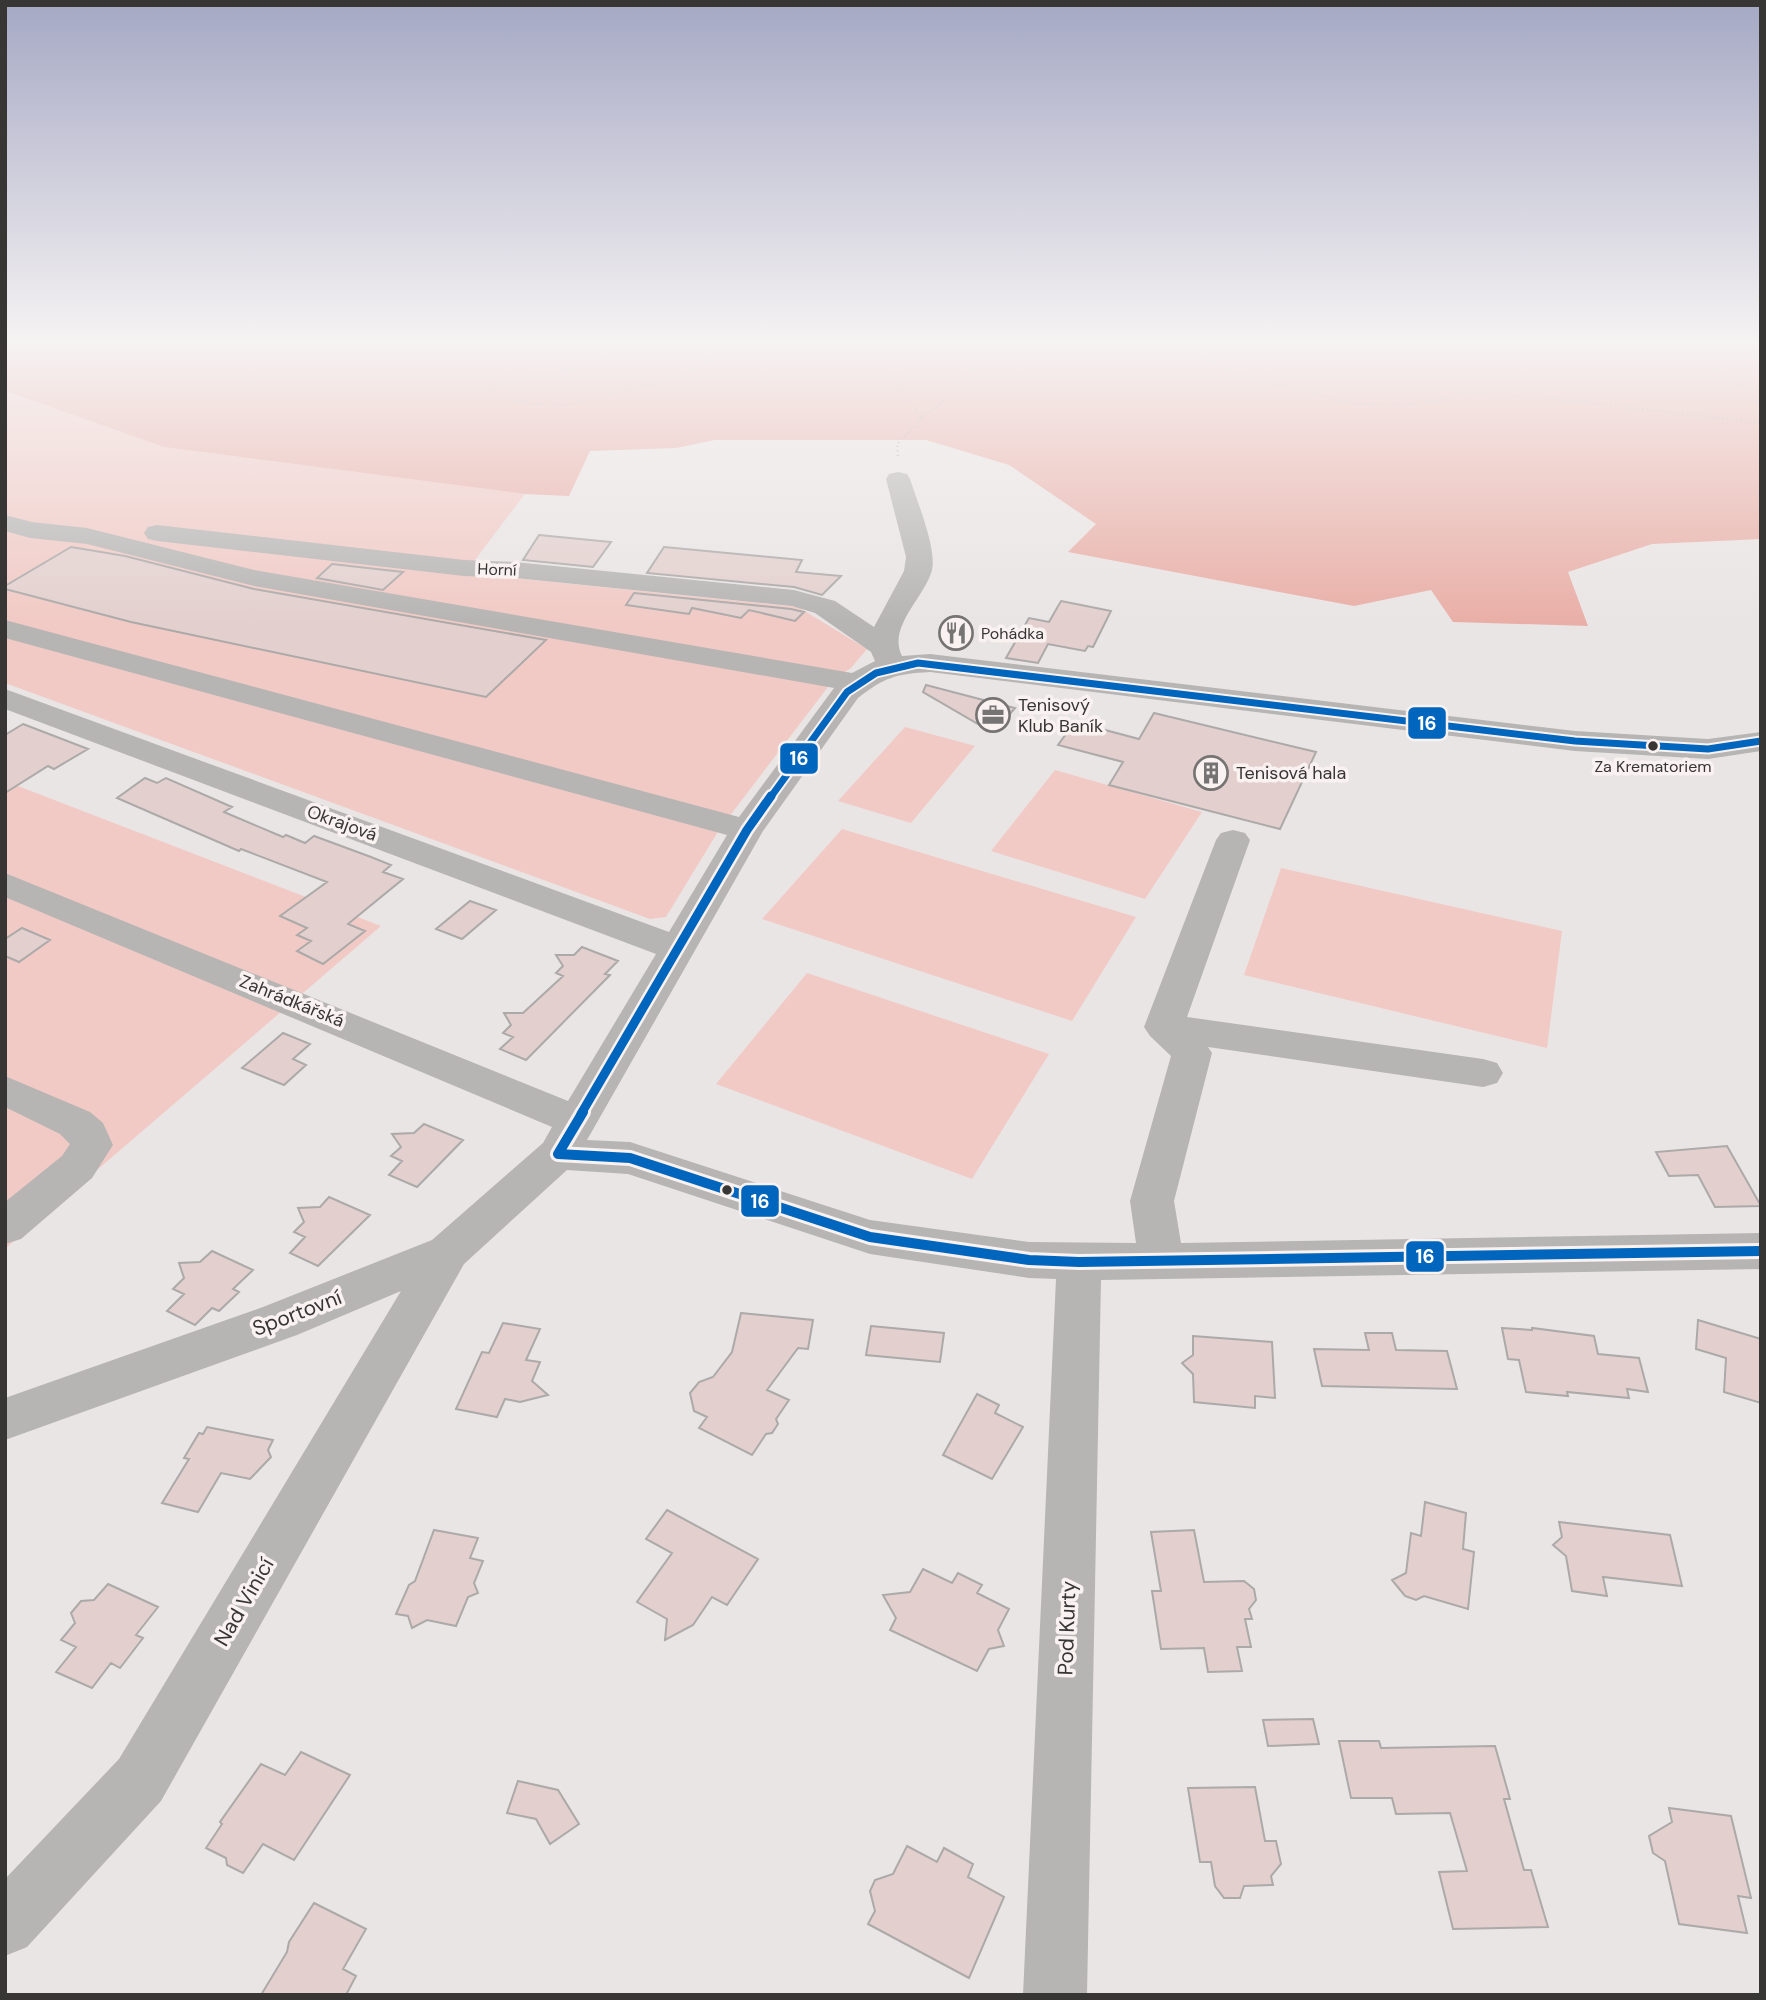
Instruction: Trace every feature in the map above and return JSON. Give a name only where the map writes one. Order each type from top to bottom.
[{"type":"street","points":[[898,479],[919,557],[918,571],[891,619],[887,656],[1575,741],[1707,749],[1761,741]]},
{"type":"street","name":"Horní","points":[[100,521],[150,532],[424,564],[515,570],[794,598],[825,607],[887,656]]},
{"type":"street","points":[[5,523],[30,530],[87,536],[254,578],[856,683]]},
{"type":"street","points":[[5,629],[747,830]]},
{"type":"street","name":"Sportovní","points":[[5,1419],[280,1321],[448,1252],[568,1138],[747,830],[856,683],[887,656]]},
{"type":"street","name":"Okrajová","points":[[5,698],[679,949]]},
{"type":"street","points":[[1164,1027],[1233,840]]},
{"type":"street","name":"Zahrádkářská","points":[[5,884],[568,1138]]},
{"type":"street","points":[[1164,1027],[1483,1073]]},
{"type":"street","points":[[1161,1260],[1152,1201],[1192,1053],[1164,1027]]},
{"type":"street","points":[[5,1090],[75,1123],[88,1134],[92,1145],[77,1167],[5,1227]]},
{"type":"street","points":[[568,1138],[870,1237],[1029,1260],[1079,1262],[1761,1251]]},
{"type":"street","name":"Nad Vinicí","points":[[5,1925],[140,1780],[448,1252]]},
{"type":"street","name":"Pod Kurty","points":[[1055,1995],[1079,1262]]},
{"type":"path","points":[[898,479],[897,444],[905,435]]},
{"type":"shaded area","points":[[5,435],[131,435],[164,447],[525,494],[465,573],[798,607],[867,649],[851,668],[834,679],[719,830],[666,917],[650,919],[5,683]]},
{"type":"shaded area","points":[[131,435],[1761,435],[1761,539],[1652,544],[1568,572],[1588,626],[1453,622],[1431,590],[1354,606],[1068,552],[1096,524],[1009,465],[926,440],[715,440],[676,448],[590,451],[569,496],[525,494],[164,447]]},
{"type":"shaded area","points":[[905,727],[975,746],[911,823],[838,801]]},
{"type":"shaded area","points":[[1055,770],[1202,812],[1145,899],[991,851]]},
{"type":"shaded area","points":[[5,781],[381,926],[5,1249]]},
{"type":"shaded area","points":[[842,829],[1136,917],[1072,1021],[762,919]]},
{"type":"shaded area","points":[[1281,868],[1562,931],[1547,1048],[1244,975]]},
{"type":"shaded area","points":[[807,973],[1049,1054],[972,1179],[716,1084]]},
{"type":"building","points":[[539,535],[611,542],[593,567],[523,560]]},
{"type":"building","points":[[71,547],[125,556],[254,589],[546,640],[486,697],[131,622],[5,589],[5,586]]},
{"type":"building","points":[[664,547],[802,560],[796,572],[841,576],[822,595],[794,587],[647,573]]},
{"type":"building","points":[[332,564],[403,572],[383,590],[317,578]]},
{"type":"building","points":[[634,593],[804,612],[795,621],[749,610],[741,618],[692,608],[689,614],[626,605]]},
{"type":"building","points":[[1061,601],[1111,611],[1093,647],[1088,646],[1085,651],[1048,644],[1038,663],[1006,658],[1029,618],[1049,622]]},
{"type":"building","points":[[926,685],[1015,708],[997,729],[978,724],[923,692]]},
{"type":"building","name":"Tenisová hala","points":[[1154,713],[1316,752],[1280,829],[1109,785],[1123,762],[1058,745],[1075,722],[1139,739]]},
{"type":"building","points":[[23,724],[88,749],[54,769],[48,766],[5,793],[5,735]]},
{"type":"building","points":[[145,778],[157,783],[166,778],[232,807],[224,812],[283,837],[286,835],[305,843],[314,836],[371,857],[391,865],[383,872],[403,879],[348,924],[365,931],[323,964],[297,951],[311,941],[297,935],[307,928],[280,916],[327,882],[241,849],[239,851],[117,798]]},
{"type":"building","points":[[470,901],[496,910],[462,939],[436,929]]},
{"type":"building","points":[[22,928],[50,940],[19,962],[5,956],[5,939]]},
{"type":"building","points":[[582,947],[618,961],[605,974],[610,975],[526,1060],[500,1049],[513,1037],[503,1033],[511,1025],[504,1013],[523,1013],[563,976],[556,973],[563,966],[556,955],[574,955]]},
{"type":"building","points":[[283,1033],[310,1044],[293,1059],[306,1065],[284,1085],[242,1068]]},
{"type":"building","points":[[424,1124],[463,1140],[417,1187],[389,1175],[402,1161],[391,1156],[401,1147],[392,1134],[414,1133]]},
{"type":"building","points":[[1727,1146],[1761,1206],[1715,1207],[1698,1175],[1669,1176],[1656,1152]]},
{"type":"building","points":[[329,1197],[370,1215],[318,1266],[290,1253],[305,1237],[294,1232],[304,1222],[298,1208],[320,1207]]},
{"type":"building","points":[[212,1251],[253,1270],[233,1289],[239,1292],[219,1311],[212,1308],[195,1325],[167,1311],[184,1294],[173,1289],[184,1278],[179,1263],[200,1262]]},
{"type":"building","points":[[741,1313],[813,1320],[808,1349],[798,1348],[767,1390],[789,1400],[776,1419],[778,1424],[772,1433],[766,1434],[752,1455],[699,1428],[707,1417],[694,1411],[690,1393],[699,1382],[713,1377],[732,1352]]},
{"type":"building","points":[[1698,1320],[1761,1339],[1761,1403],[1724,1392],[1726,1358],[1696,1349]]},
{"type":"building","points":[[503,1323],[540,1329],[526,1360],[540,1362],[532,1381],[548,1395],[520,1402],[505,1399],[497,1417],[456,1409],[482,1352],[489,1353]]},
{"type":"building","points":[[871,1326],[944,1333],[940,1362],[866,1355]]},
{"type":"building","points":[[1502,1328],[1532,1328],[1594,1336],[1598,1354],[1639,1358],[1648,1392],[1627,1389],[1629,1398],[1567,1392],[1568,1396],[1526,1392],[1519,1360],[1508,1359]]},
{"type":"building","points":[[1365,1333],[1392,1333],[1396,1350],[1447,1351],[1457,1389],[1322,1386],[1314,1349],[1369,1350]]},
{"type":"building","points":[[1193,1336],[1272,1342],[1275,1398],[1255,1396],[1255,1408],[1194,1402],[1193,1374],[1182,1363],[1193,1355]]},
{"type":"building","points":[[977,1394],[999,1405],[995,1413],[1023,1427],[992,1479],[943,1455]]},
{"type":"building","points":[[207,1427],[273,1440],[268,1450],[271,1457],[250,1479],[221,1473],[198,1512],[162,1503],[189,1459],[184,1458],[199,1433],[203,1434]]},
{"type":"building","points":[[1425,1502],[1466,1513],[1463,1549],[1474,1552],[1468,1609],[1424,1596],[1416,1600],[1405,1596],[1392,1580],[1406,1573],[1411,1533],[1421,1536]]},
{"type":"building","points":[[667,1510],[758,1559],[727,1605],[712,1597],[693,1625],[665,1640],[667,1619],[637,1602],[672,1553],[646,1539]]},
{"type":"building","points":[[1559,1522],[1670,1535],[1682,1586],[1603,1577],[1607,1596],[1572,1591],[1566,1556],[1553,1545],[1562,1537]]},
{"type":"building","points":[[434,1530],[478,1538],[470,1558],[483,1561],[474,1583],[478,1593],[468,1597],[456,1626],[427,1620],[412,1628],[408,1616],[396,1614],[409,1585],[415,1581]]},
{"type":"building","points":[[1194,1530],[1204,1582],[1244,1581],[1254,1589],[1256,1600],[1249,1609],[1252,1619],[1245,1619],[1251,1647],[1237,1647],[1242,1671],[1208,1672],[1204,1648],[1161,1649],[1152,1591],[1161,1591],[1151,1532]]},
{"type":"building","points":[[923,1569],[952,1583],[958,1573],[982,1585],[977,1593],[1009,1609],[998,1630],[1004,1646],[989,1649],[977,1671],[890,1630],[896,1618],[883,1595],[910,1592]]},
{"type":"building","points":[[108,1584],[158,1607],[136,1635],[143,1638],[120,1668],[111,1663],[92,1688],[56,1672],[76,1647],[61,1640],[75,1623],[71,1613],[81,1601],[94,1600]]},
{"type":"building","points":[[1313,1719],[1319,1744],[1268,1746],[1263,1720]]},
{"type":"building","points":[[1339,1741],[1379,1741],[1381,1748],[1495,1746],[1510,1799],[1504,1799],[1524,1870],[1531,1870],[1548,1927],[1453,1929],[1439,1872],[1467,1871],[1450,1813],[1396,1814],[1392,1798],[1351,1798]]},
{"type":"building","points":[[301,1752],[350,1775],[294,1860],[263,1844],[243,1873],[227,1865],[226,1858],[206,1848],[222,1824],[220,1822],[261,1764],[285,1775]]},
{"type":"building","points":[[518,1781],[558,1790],[579,1824],[550,1844],[536,1819],[507,1813]]},
{"type":"building","points":[[1255,1787],[1265,1841],[1276,1841],[1281,1864],[1271,1876],[1273,1885],[1244,1886],[1240,1898],[1224,1898],[1215,1886],[1211,1862],[1200,1862],[1188,1788]]},
{"type":"building","points":[[1669,1808],[1731,1816],[1751,1898],[1738,1896],[1747,1933],[1679,1924],[1665,1861],[1653,1853],[1649,1836],[1672,1822]]},
{"type":"building","points":[[907,1846],[937,1862],[944,1848],[973,1864],[968,1877],[1004,1897],[969,1978],[868,1924],[875,1911],[870,1891],[875,1880],[893,1874]]},
{"type":"building","points":[[314,1903],[366,1929],[343,1969],[356,1976],[346,1995],[261,1995],[287,1952],[289,1942]]},
{"type":"transit line","name":"16","points":[[1761,741],[1708,749],[1575,741],[930,663],[907,664],[886,669],[866,678],[847,692],[747,830],[558,1154],[630,1158],[870,1237],[1029,1260],[1079,1262],[1761,1251]]},
{"type":"place","name":"Pohádka","points":[[956,633]]},
{"type":"place","name":"Tenisový Klub Baník","points":[[993,715]]},
{"type":"place","name":"Za Krematoriem","points":[[1653,746]]},
{"type":"place","name":"Tenisová hala","points":[[1211,773]]}]
